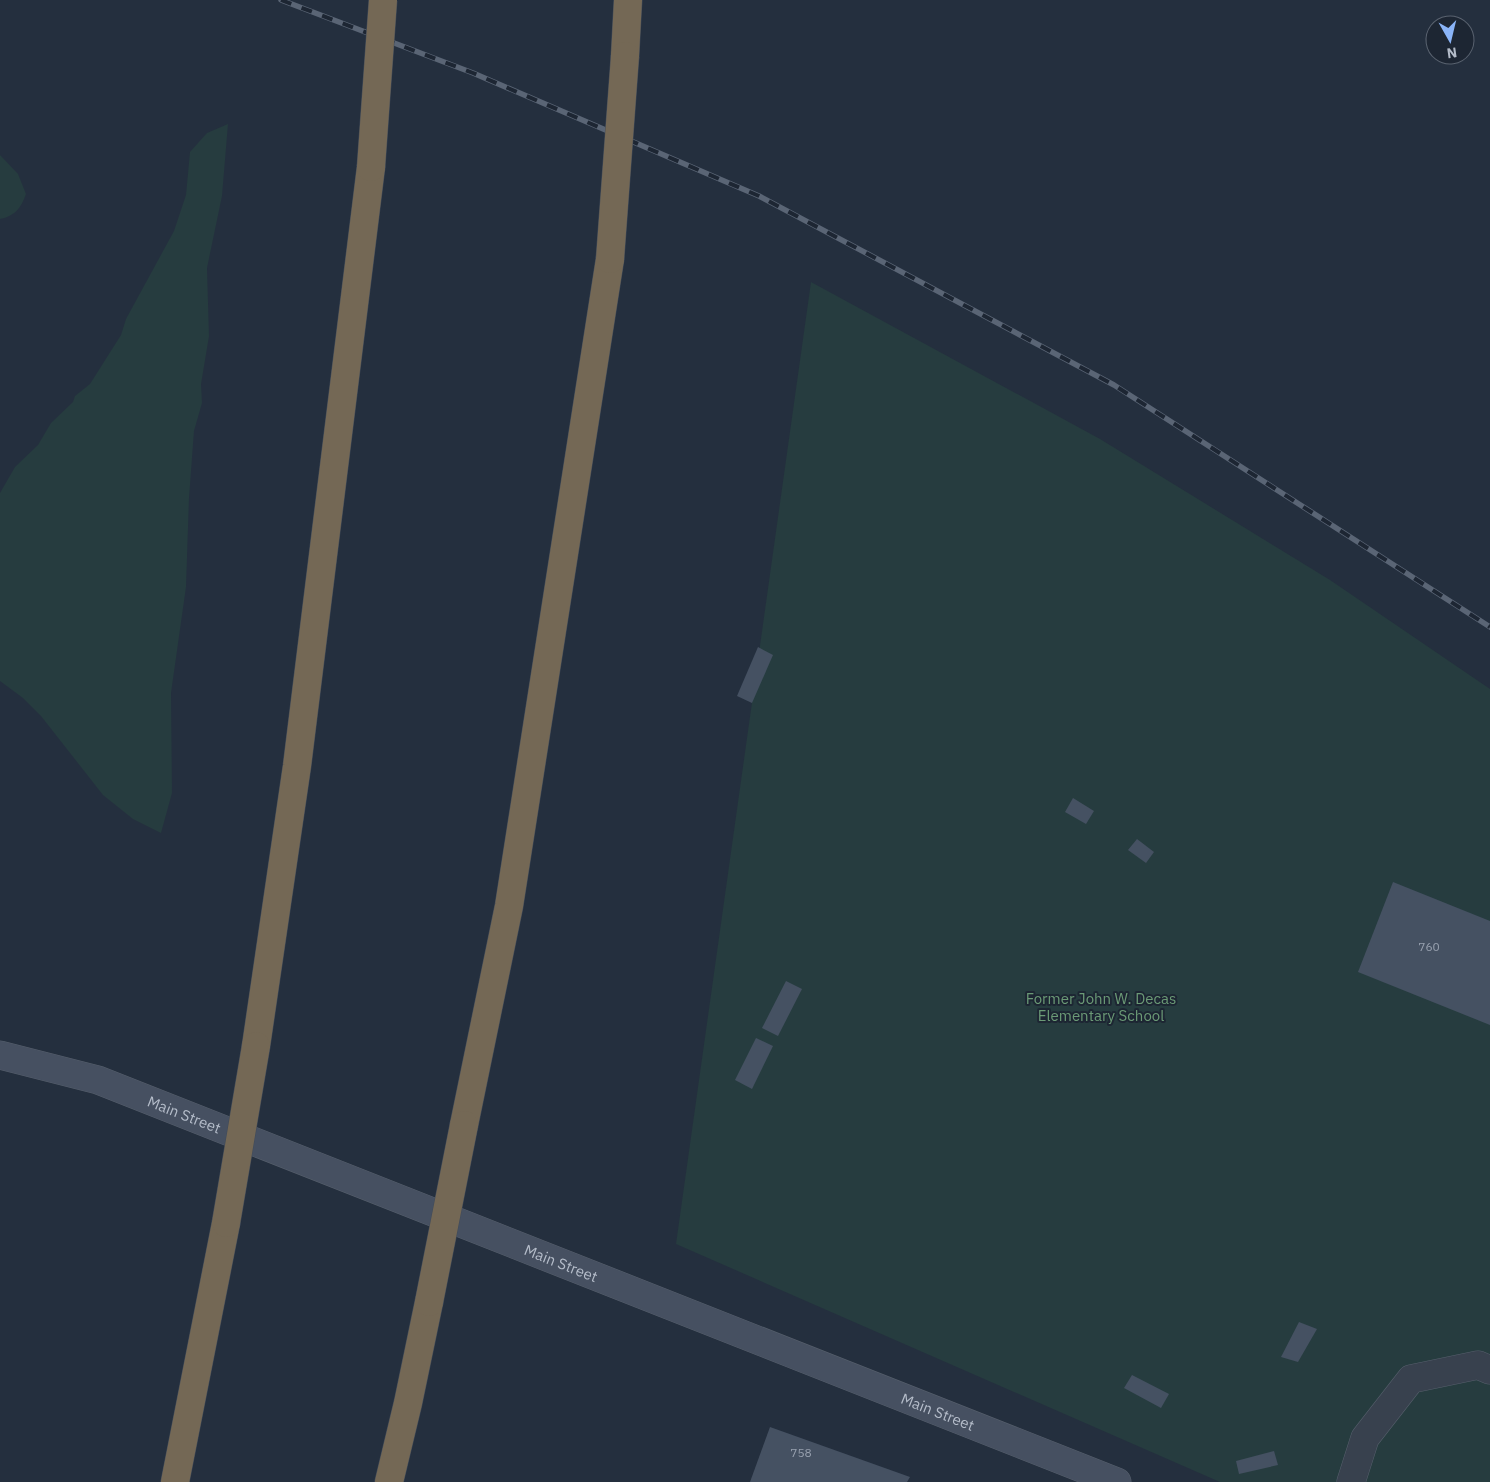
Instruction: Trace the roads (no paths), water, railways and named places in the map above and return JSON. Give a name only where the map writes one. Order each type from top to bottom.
[{"type":"highway","points":[[175,1482],[226,1223],[256,1046],[297,766],[371,167],[383,0]]},
{"type":"highway","points":[[389,1482],[408,1403],[509,906],[610,259],[628,0]]},
{"type":"main road","name":"Main Street","points":[[0,1055],[98,1080],[1117,1482]]},
{"type":"street","points":[[1351,1482],[1365,1438],[1411,1379],[1478,1365],[1490,1370]]},
{"type":"railway","points":[[281,0],[473,73],[759,196],[1114,385],[1490,627]]},
{"type":"park label","name":"Former John W. Decas Elementary School","points":[[1101,1006]]}]
